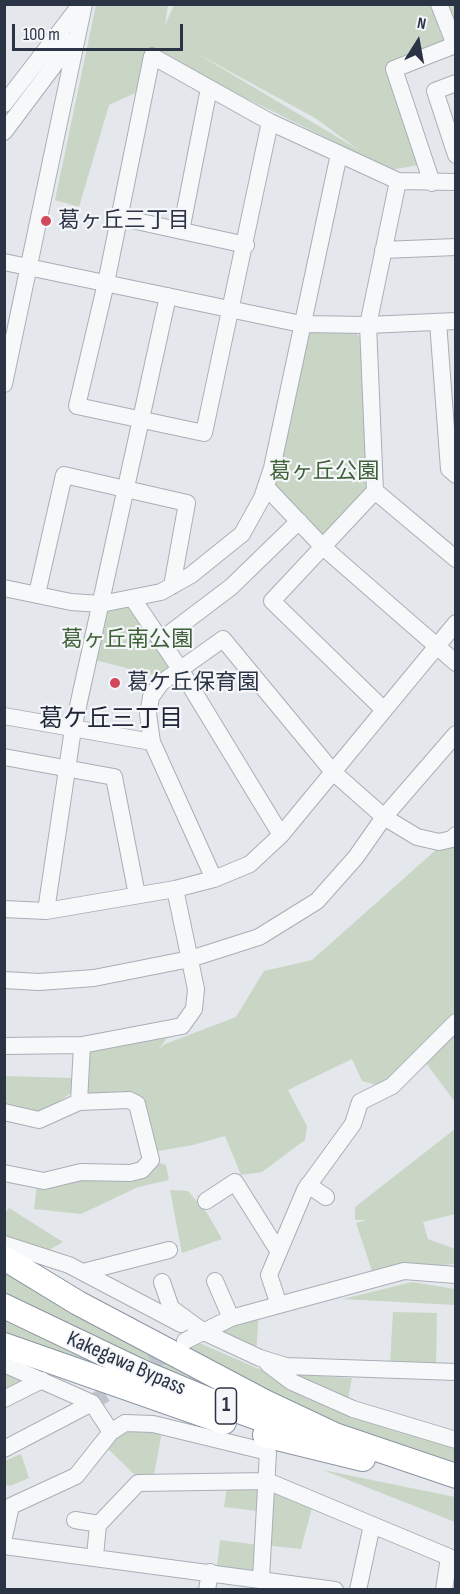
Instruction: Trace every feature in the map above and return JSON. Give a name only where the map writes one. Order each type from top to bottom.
[{"type":"highway","points":[[4,1258],[78,1303],[264,1402],[335,1435],[456,1476]]},
{"type":"highway","name":"Kakegawa Bypass","points":[[4,1306],[120,1362],[209,1400],[414,1472],[456,1484]]},
{"type":"highway","points":[[4,1345],[184,1409],[281,1440],[414,1472]]},
{"type":"street","points":[[5,382],[82,4]]},
{"type":"street","points":[[4,104],[82,4]]},
{"type":"street","points":[[432,183],[394,69],[455,45],[439,4]]},
{"type":"street","points":[[4,132],[77,35]]},
{"type":"street","points":[[270,122],[246,245],[204,433],[77,406],[106,283],[152,56],[270,122],[398,181],[456,182]]},
{"type":"street","points":[[456,83],[435,91],[456,155]]},
{"type":"street","points":[[181,231],[209,88]]},
{"type":"street","points":[[4,588],[71,602],[101,604],[133,599],[161,592],[191,575],[242,534],[266,487],[272,468],[339,154]]},
{"type":"street","points":[[382,709],[272,601],[375,491],[368,325],[398,181]]},
{"type":"street","points":[[118,217],[246,245]]},
{"type":"street","points":[[383,250],[456,248]]},
{"type":"street","points":[[4,262],[301,324],[368,325],[456,321]]},
{"type":"street","points":[[46,911],[73,729],[168,296]]},
{"type":"street","points":[[438,322],[449,469],[456,475]]},
{"type":"street","points":[[37,594],[64,474],[187,503],[172,586]]},
{"type":"street","points":[[266,487],[323,547],[456,663]]},
{"type":"street","points":[[375,491],[456,559]]},
{"type":"street","points":[[160,639],[231,587],[298,522]]},
{"type":"street","points":[[133,599],[180,669],[281,835]]},
{"type":"street","points":[[4,909],[46,911],[175,889],[214,879],[250,864],[281,835],[382,709],[456,623]]},
{"type":"street","points":[[214,879],[152,742],[148,714],[151,697],[161,682],[223,639],[333,772],[384,817],[417,837],[439,842],[456,835]]},
{"type":"street","points":[[4,716],[152,742]]},
{"type":"street","points":[[4,980],[39,982],[94,978],[190,958],[259,937],[317,901],[356,857],[384,817],[456,734]]},
{"type":"street","points":[[4,757],[114,777],[137,895]]},
{"type":"street","points":[[4,1046],[82,1045],[182,1026],[194,1010],[196,989],[175,889]]},
{"type":"street","points":[[279,1305],[269,1275],[308,1185],[353,1124],[360,1101],[392,1086],[456,1022]]},
{"type":"street","points":[[79,1102],[82,1045]]},
{"type":"street","points":[[4,1112],[39,1120],[79,1102],[129,1100],[137,1104],[151,1160],[142,1170],[129,1173],[81,1172],[44,1181],[4,1173]]},
{"type":"street","points":[[206,1201],[235,1182],[279,1252]]},
{"type":"street","points":[[308,1185],[326,1197]]},
{"type":"street","points":[[4,1244],[69,1265],[196,1336],[286,1366],[456,1372]]},
{"type":"street","points":[[83,1272],[169,1250]]},
{"type":"street","points":[[196,1336],[231,1318],[404,1271],[456,1275]]},
{"type":"street","points":[[215,1281],[231,1318]]},
{"type":"street","points":[[162,1282],[171,1308],[196,1336]]},
{"type":"street","points":[[260,1358],[292,1382],[353,1409],[456,1440]]},
{"type":"street","points":[[4,1364],[92,1403],[111,1431]]},
{"type":"street","points":[[4,1399],[42,1380]]},
{"type":"street","points":[[4,1449],[92,1403]]},
{"type":"street","points":[[4,1538],[11,1506],[76,1476],[111,1431],[125,1424],[153,1424],[268,1452],[261,1578]]},
{"type":"street","points":[[95,1556],[99,1524],[138,1483],[267,1481],[449,1557],[444,1590]]},
{"type":"street","points":[[75,1520],[99,1524]]},
{"type":"street","points":[[358,1590],[372,1525]]},
{"type":"street","points":[[4,1546],[261,1578],[335,1590]]},
{"type":"street","points":[[207,1590],[210,1572]]},
{"type":"green space","points":[[96,5],[168,5],[165,25],[174,5],[455,5],[455,45],[387,72],[418,165],[391,170],[151,51],[135,93],[109,105],[79,207],[55,200]],"holes":[[[196,53],[315,118],[359,150]]]},
{"type":"green space","name":"葛ヶ丘公園","points":[[310,333],[356,333],[362,339],[367,487],[325,538],[272,484],[281,468],[305,339]]},
{"type":"green space","name":"葛ヶ丘南公園","points":[[135,601],[174,666],[161,677],[95,660],[105,608]]},
{"type":"green space","points":[[455,833],[455,1102],[423,1059],[388,1088],[362,1081],[352,1059],[288,1090],[307,1126],[305,1140],[262,1172],[241,1175],[225,1136],[193,1145],[152,1152],[140,1099],[83,1096],[89,1051],[172,1031],[159,1049],[165,1044],[236,1017],[264,971],[312,960]]},
{"type":"green space","points":[[5,1076],[72,1078],[71,1093],[43,1113],[5,1107]]},
{"type":"green space","points":[[455,1129],[455,1214],[423,1222],[428,1239],[455,1249],[455,1264],[372,1271],[356,1223],[366,1220],[355,1220],[355,1207]]},
{"type":"green space","points":[[151,1160],[166,1165],[169,1180],[138,1187],[81,1214],[34,1209],[37,1184]]},
{"type":"green space","points":[[170,1190],[188,1191],[207,1213],[222,1239],[182,1253]]},
{"type":"green space","points":[[9,1208],[63,1242],[39,1256],[5,1239],[4,1214]]},
{"type":"green space","points":[[4,1272],[278,1419],[225,1399],[5,1295]]},
{"type":"green space","points":[[412,1282],[455,1289],[455,1305],[343,1299]]},
{"type":"green space","points":[[259,1311],[256,1356],[204,1332]]},
{"type":"green space","points":[[393,1312],[437,1313],[436,1365],[390,1363]]},
{"type":"green space","points":[[5,1316],[166,1392],[5,1343]]},
{"type":"green space","points":[[190,1339],[398,1429],[455,1443],[455,1471],[403,1452],[177,1353]]},
{"type":"green space","points":[[5,1369],[32,1381],[5,1394]]},
{"type":"green space","points":[[287,1374],[352,1378],[348,1399]]},
{"type":"green space","points":[[113,1431],[162,1432],[153,1480],[139,1479],[104,1445]]},
{"type":"green space","points":[[21,1454],[29,1478],[10,1486],[5,1484],[5,1461]]},
{"type":"green space","points":[[323,1470],[455,1497],[455,1522]]},
{"type":"green space","points":[[267,1485],[314,1500],[301,1549],[263,1545]]},
{"type":"green space","points":[[227,1487],[257,1487],[257,1511],[224,1507]]},
{"type":"green space","points":[[220,1540],[259,1545],[255,1568],[252,1572],[217,1566]]},
{"type":"tunnel","points":[[92,1403],[177,1346]]},
{"type":"place","name":"葛ヶ丘三丁目","points":[[46,221]]},
{"type":"place","name":"葛ケ丘保育園","points":[[115,683]]},
{"type":"district","name":"葛ケ丘三丁目","points":[[111,720]]}]
